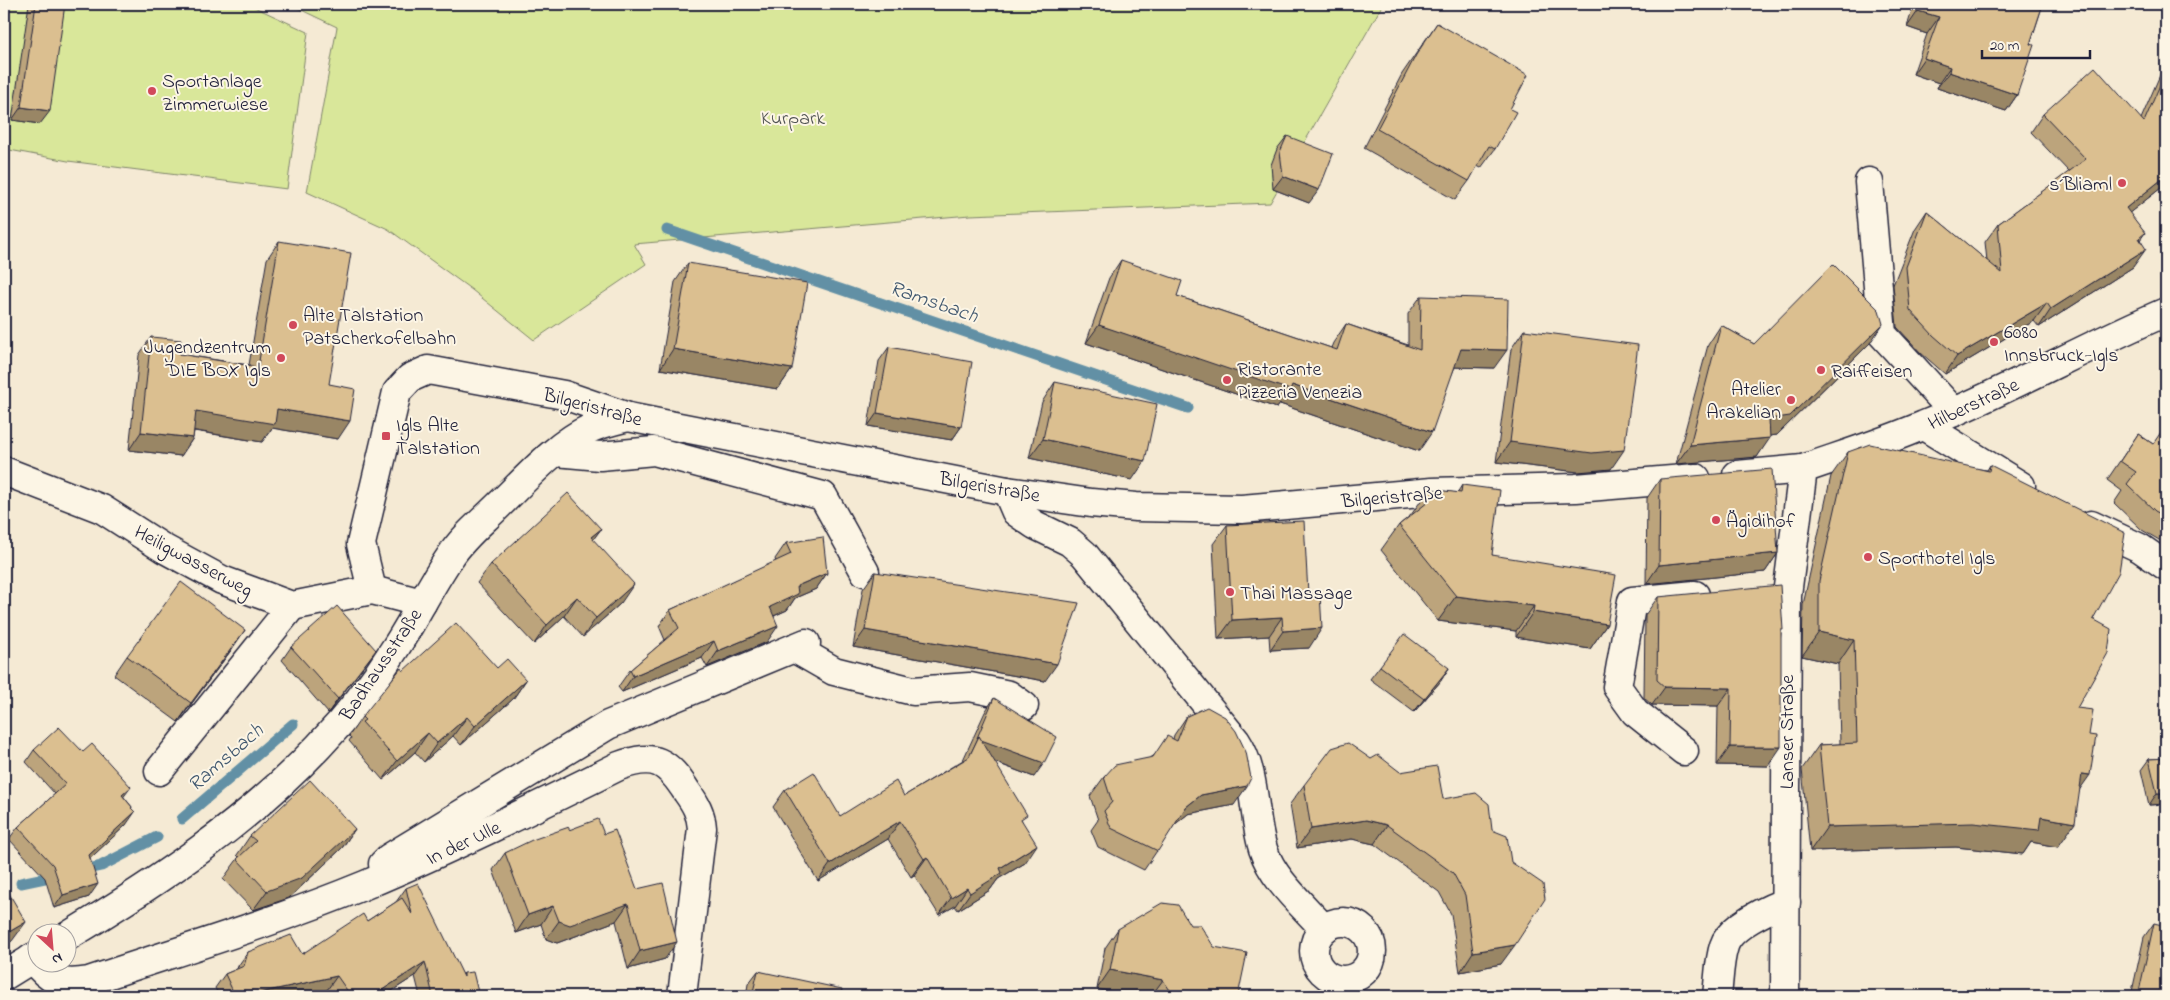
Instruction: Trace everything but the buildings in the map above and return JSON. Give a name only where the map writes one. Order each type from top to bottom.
[{"type":"street","points":[[1869,182],[1882,334],[1954,412]]},
{"type":"street","name":"Hilberstraße","points":[[1802,469],[1924,426],[2166,312]]},
{"type":"street","name":"Bilgeristraße","points":[[372,590],[360,544],[397,392],[410,378],[428,370],[564,395],[628,416],[1006,490],[1091,502],[1136,506],[1242,509],[1432,492],[1576,488],[1802,469]]},
{"type":"street","name":"Badhausstraße","points":[[78,930],[192,856],[240,820],[286,780],[320,745],[372,684],[451,555],[464,538],[556,452],[591,428],[628,416]]},
{"type":"street","points":[[1924,426],[2040,498]]},
{"type":"street","points":[[556,452],[600,456],[654,451],[823,496],[865,572]]},
{"type":"street","name":"Lanser Straße","points":[[1785,996],[1788,585],[1802,469]]},
{"type":"street","name":"Heiligwasserweg","points":[[4,471],[102,508],[163,548],[222,580],[292,606]]},
{"type":"street","points":[[1006,490],[1016,512],[1035,525],[1070,542],[1084,554],[1236,741],[1246,758],[1259,832],[1270,864],[1294,896],[1324,929]]},
{"type":"street","points":[[2072,517],[2140,548],[2166,566]]},
{"type":"street","points":[[1759,588],[1788,585]]},
{"type":"street","points":[[159,771],[292,606],[372,590],[422,602]]},
{"type":"street","points":[[1684,751],[1634,712],[1617,687],[1632,601],[1720,592]]},
{"type":"street","points":[[364,885],[389,858],[538,769],[589,735],[629,715],[800,646],[834,671],[852,676],[913,691],[970,687],[1009,695],[1024,706]]},
{"type":"street","name":"In der Ulle","points":[[43,972],[54,980],[63,983],[89,981],[296,911],[364,885],[441,852],[619,766],[643,759],[663,764],[672,769],[696,806],[702,822],[682,996]]},
{"type":"street","points":[[1717,996],[1724,945],[1741,926],[1760,913],[1786,902]]},
{"type":"street","points":[[4,976],[28,961]]},
{"type":"green space","name":"Sportanlage Zimmerwiese","points":[[4,4],[248,4],[308,32],[287,189],[68,161],[4,149]]},
{"type":"green space","name":"Kurpark","points":[[289,4],[1383,4],[1270,203],[970,215],[634,244],[646,264],[534,340],[472,290],[388,229],[307,192],[337,27]]},
{"type":"waterway","name":"Ramsbach","points":[[667,230],[1188,408]]},
{"type":"waterway","name":"Ramsbach","points":[[182,819],[293,724]]},
{"type":"waterway","name":"Ramsbach","points":[[79,871],[101,866],[157,837]]},
{"type":"waterway","name":"Ramsbach","points":[[21,883],[59,875]]},
{"type":"place","name":"Sportanlage Zimmerwiese","points":[[152,91]]},
{"type":"place","name":"s´Bliaml","points":[[2122,183]]},
{"type":"place","name":"Alte Talstation Patscherkofelbahn","points":[[293,325]]},
{"type":"place","name":"6080 Innsbruck-Igls","points":[[1994,342]]},
{"type":"place","name":"Jugendzentrum DIE BOX Igls","points":[[281,358]]},
{"type":"place","name":"Raiffeisen","points":[[1821,370]]},
{"type":"place","name":"Ristorante Pizzeria Venezia","points":[[1227,380]]},
{"type":"place","name":"Atelier Arakelian","points":[[1791,400]]},
{"type":"place","name":"Igls Alte Talstation","points":[[386,436]]},
{"type":"place","name":"Ägidihof","points":[[1716,520]]},
{"type":"place","name":"Sporthotel Igls","points":[[1868,557]]},
{"type":"place","name":"Thai Massage","points":[[1230,592]]}]
